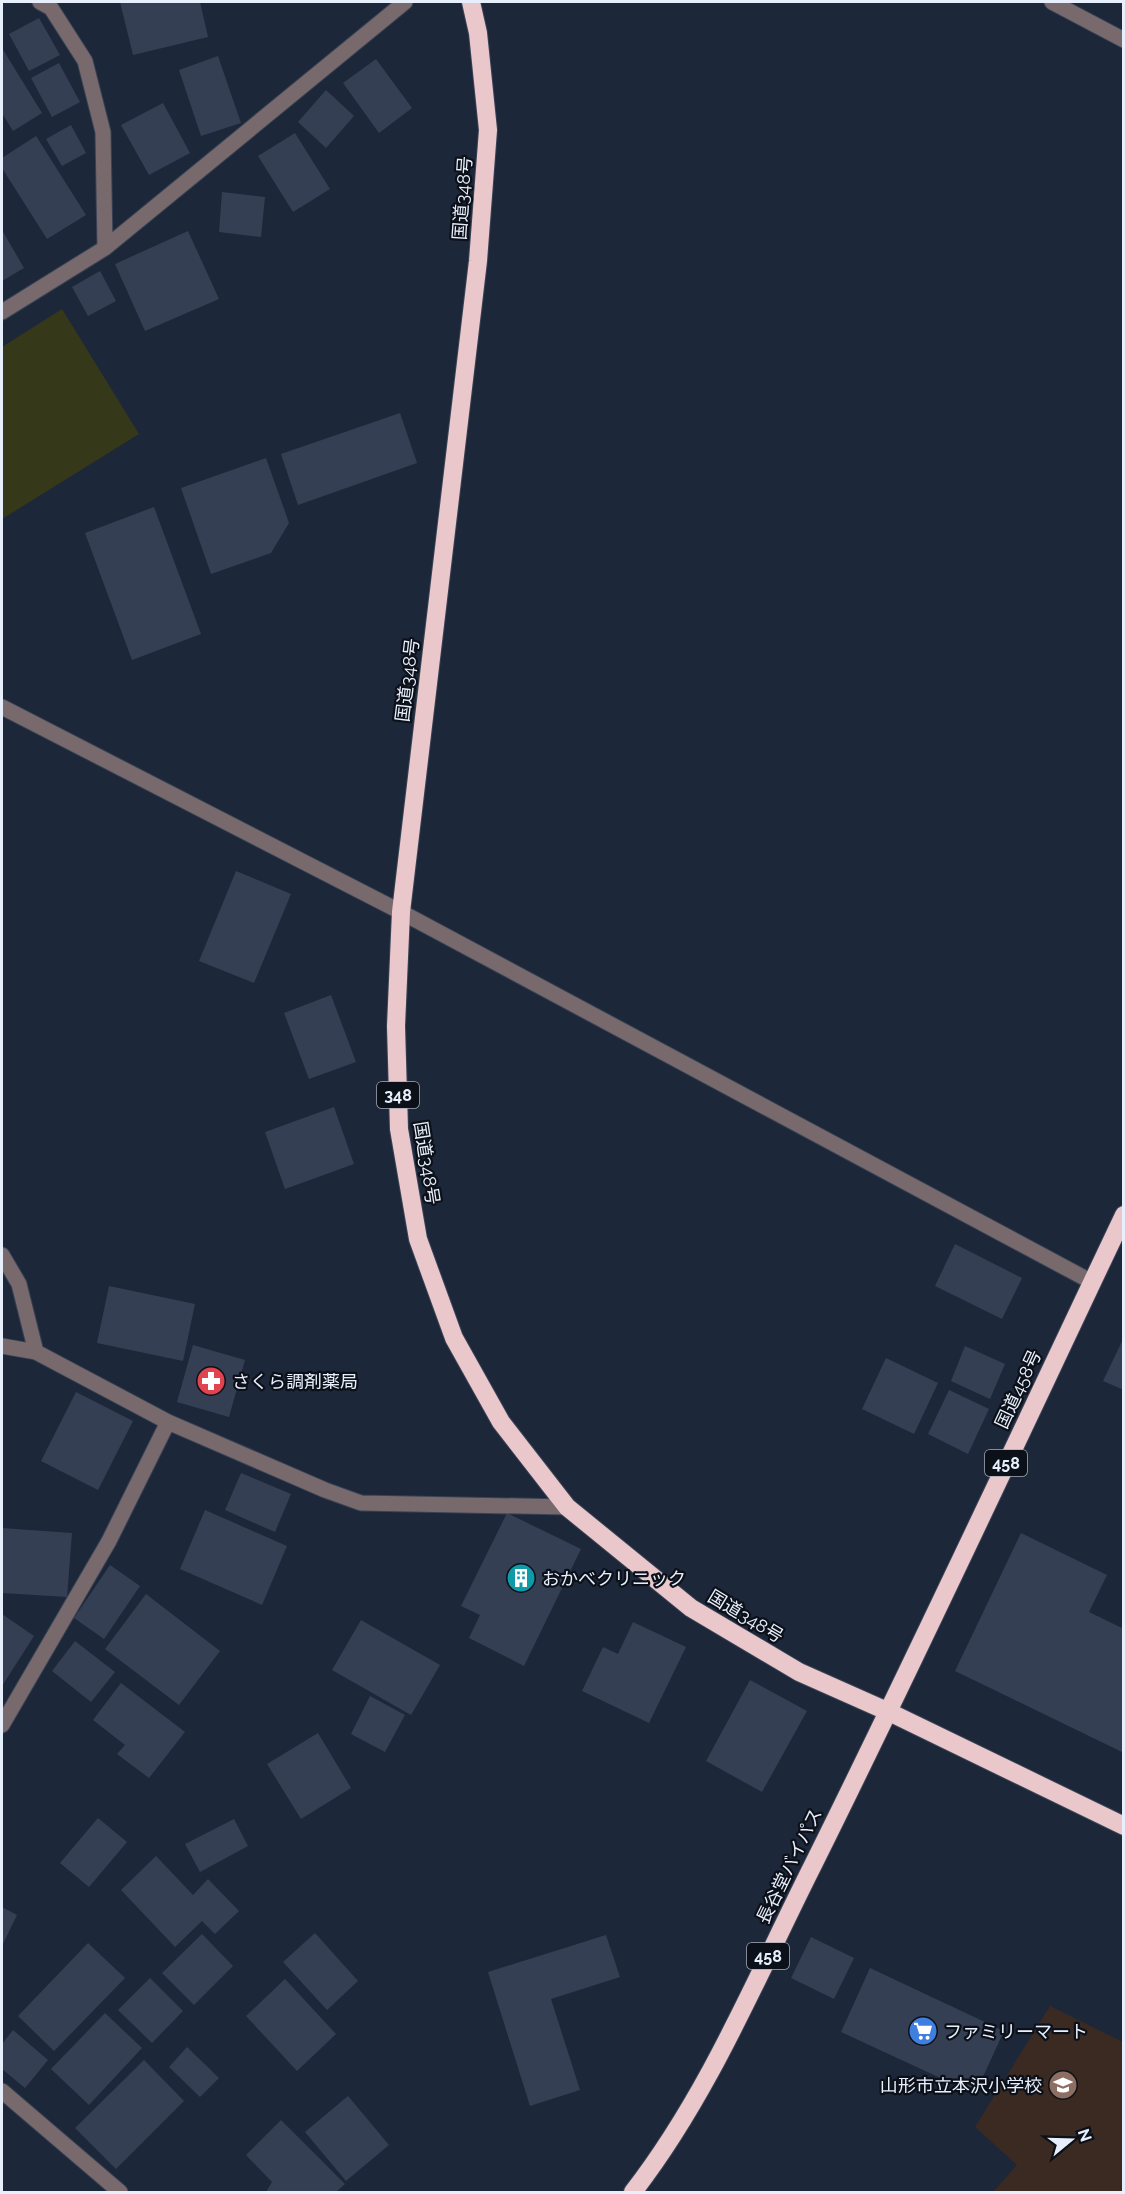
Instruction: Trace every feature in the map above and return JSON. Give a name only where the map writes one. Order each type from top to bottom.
[{"type":"highway","name":"国道348号","points":[[471,2],[478,33],[488,130],[478,261],[400,912],[396,1026],[399,1128],[418,1239],[454,1338],[501,1422],[567,1507],[691,1608],[799,1672],[889,1712],[1124,1826]]},
{"type":"highway","name":"国道458号","points":[[889,1712],[1124,1215]]},
{"type":"highway","name":"長谷堂バイパス","points":[[633,2193],[695,2101],[889,1712]]},
{"type":"lane","points":[[40,2],[51,8],[85,61],[103,132],[105,248]]},
{"type":"lane","points":[[2,312],[105,248],[405,2]]},
{"type":"lane","points":[[1052,2],[1124,40]]},
{"type":"lane","points":[[2,706],[400,912],[1092,1282]]},
{"type":"lane","points":[[2,1254],[20,1284],[36,1352]]},
{"type":"lane","points":[[2,1346],[36,1352],[168,1422],[325,1491],[361,1503],[567,1507]]},
{"type":"lane","points":[[2,1725],[109,1541],[168,1422]]},
{"type":"lane","points":[[2,2091],[120,2193]]},
{"type":"shaded area","name":"山形市立本沢小学校","points":[[1050,2006],[1123,2042],[1123,2192],[993,2192],[1017,2165],[975,2127]]},
{"type":"green space","points":[[62,309],[139,434],[2,519],[2,347]]},
{"type":"building","points":[[120,2],[200,2],[208,37],[133,55]]},
{"type":"building","points":[[39,18],[60,55],[29,71],[9,34]]},
{"type":"building","points":[[2,48],[42,113],[13,131],[2,113]]},
{"type":"building","points":[[218,56],[241,123],[201,136],[179,70]]},
{"type":"building","points":[[376,59],[412,108],[379,133],[343,83]]},
{"type":"building","points":[[59,63],[80,102],[52,117],[31,78]]},
{"type":"building","points":[[326,90],[354,116],[326,148],[298,122]]},
{"type":"building","points":[[163,103],[190,153],[149,175],[121,125]]},
{"type":"building","points":[[71,125],[86,153],[62,166],[46,139]]},
{"type":"building","points":[[295,133],[330,189],[293,212],[258,156]]},
{"type":"building","points":[[36,136],[86,215],[47,239],[2,168],[2,158]]},
{"type":"building","points":[[222,192],[265,197],[261,237],[219,232]]},
{"type":"building","points":[[2,230],[24,268],[2,281]]},
{"type":"building","points":[[188,231],[219,299],[145,331],[115,264]]},
{"type":"building","points":[[100,271],[116,301],[88,316],[72,287]]},
{"type":"building","points":[[400,413],[417,463],[298,505],[281,454]]},
{"type":"building","points":[[266,458],[289,523],[271,553],[211,574],[181,488]]},
{"type":"building","points":[[154,507],[201,634],[132,660],[85,533]]},
{"type":"building","points":[[236,871],[291,894],[254,983],[199,961]]},
{"type":"building","points":[[331,995],[356,1062],[309,1079],[284,1013]]},
{"type":"building","points":[[334,1107],[354,1164],[285,1189],[265,1132]]},
{"type":"building","points":[[955,1244],[1022,1278],[1002,1319],[935,1286]]},
{"type":"building","points":[[109,1286],[195,1304],[183,1361],[97,1343]]},
{"type":"building","points":[[1124,1337],[1124,1390],[1103,1381]]},
{"type":"building","name":"さくら調剤薬局","points":[[193,1345],[245,1360],[229,1417],[177,1402]]},
{"type":"building","points":[[965,1346],[1005,1364],[990,1399],[951,1381]]},
{"type":"building","points":[[886,1358],[938,1383],[914,1434],[862,1409]]},
{"type":"building","points":[[949,1390],[989,1409],[968,1454],[928,1434]]},
{"type":"building","points":[[76,1392],[133,1421],[98,1490],[41,1461]]},
{"type":"building","points":[[241,1473],[291,1494],[275,1532],[225,1510]]},
{"type":"building","points":[[205,1510],[287,1546],[262,1605],[180,1569]]},
{"type":"building","name":"おかべクリニック","points":[[507,1513],[581,1549],[524,1666],[469,1638],[480,1615],[461,1606]]},
{"type":"building","points":[[2,1528],[72,1533],[67,1597],[2,1593]]},
{"type":"building","points":[[1021,1533],[1107,1575],[1089,1612],[1124,1629],[1124,1753],[955,1671]]},
{"type":"building","points":[[110,1565],[140,1586],[104,1639],[74,1618]]},
{"type":"building","points":[[146,1594],[220,1651],[179,1705],[105,1649]]},
{"type":"building","points":[[2,1614],[34,1636],[2,1686]]},
{"type":"building","points":[[361,1620],[440,1665],[411,1715],[332,1670]]},
{"type":"building","points":[[633,1622],[686,1647],[649,1723],[582,1691],[603,1647],[618,1654]]},
{"type":"building","points":[[75,1641],[115,1672],[91,1702],[52,1671]]},
{"type":"building","points":[[750,1680],[807,1711],[762,1792],[706,1761]]},
{"type":"building","points":[[121,1683],[185,1732],[149,1778],[117,1754],[125,1745],[93,1720]]},
{"type":"building","points":[[370,1696],[405,1715],[385,1752],[351,1734]]},
{"type":"building","points":[[318,1733],[351,1788],[301,1819],[267,1764]]},
{"type":"building","points":[[98,1818],[127,1842],[89,1887],[60,1863]]},
{"type":"building","points":[[234,1819],[248,1846],[200,1872],[185,1844]]},
{"type":"building","points":[[156,1856],[193,1895],[208,1879],[239,1911],[215,1934],[202,1921],[175,1947],[121,1890]]},
{"type":"building","points":[[2,1907],[17,1915],[2,1946]]},
{"type":"building","points":[[315,1933],[358,1981],[327,2010],[283,1962]]},
{"type":"building","points":[[202,1934],[233,1966],[194,2005],[162,1973]]},
{"type":"building","points":[[606,1935],[620,1977],[551,1999],[580,2090],[530,2106],[488,1972]]},
{"type":"building","points":[[811,1937],[854,1958],[834,1999],[791,1978]]},
{"type":"building","points":[[88,1943],[125,1978],[54,2051],[18,2016]]},
{"type":"building","name":"ファミリーマート","points":[[870,1968],[1004,2031],[975,2094],[841,2032]]},
{"type":"building","points":[[150,1978],[183,2011],[152,2043],[118,2010]]},
{"type":"building","points":[[285,1979],[336,2034],[297,2071],[246,2016]]},
{"type":"building","points":[[105,2013],[142,2048],[89,2105],[51,2069]]},
{"type":"building","points":[[13,2030],[48,2060],[25,2088],[2,2069],[2,2044]]},
{"type":"building","points":[[187,2047],[219,2078],[200,2097],[169,2067]]},
{"type":"building","points":[[144,2060],[184,2101],[116,2169],[75,2128]]},
{"type":"building","points":[[348,2096],[389,2145],[346,2181],[305,2132]]},
{"type":"building","points":[[281,2120],[345,2184],[336,2192],[266,2192],[272,2182],[246,2155]]},
{"type":"place","name":"さくら調剤薬局","points":[[211,1381]]},
{"type":"place","name":"おかべクリニック","points":[[521,1578]]},
{"type":"place","name":"ファミリーマート","points":[[923,2031]]},
{"type":"place","name":"山形市立本沢小学校","points":[[1063,2085]]}]
